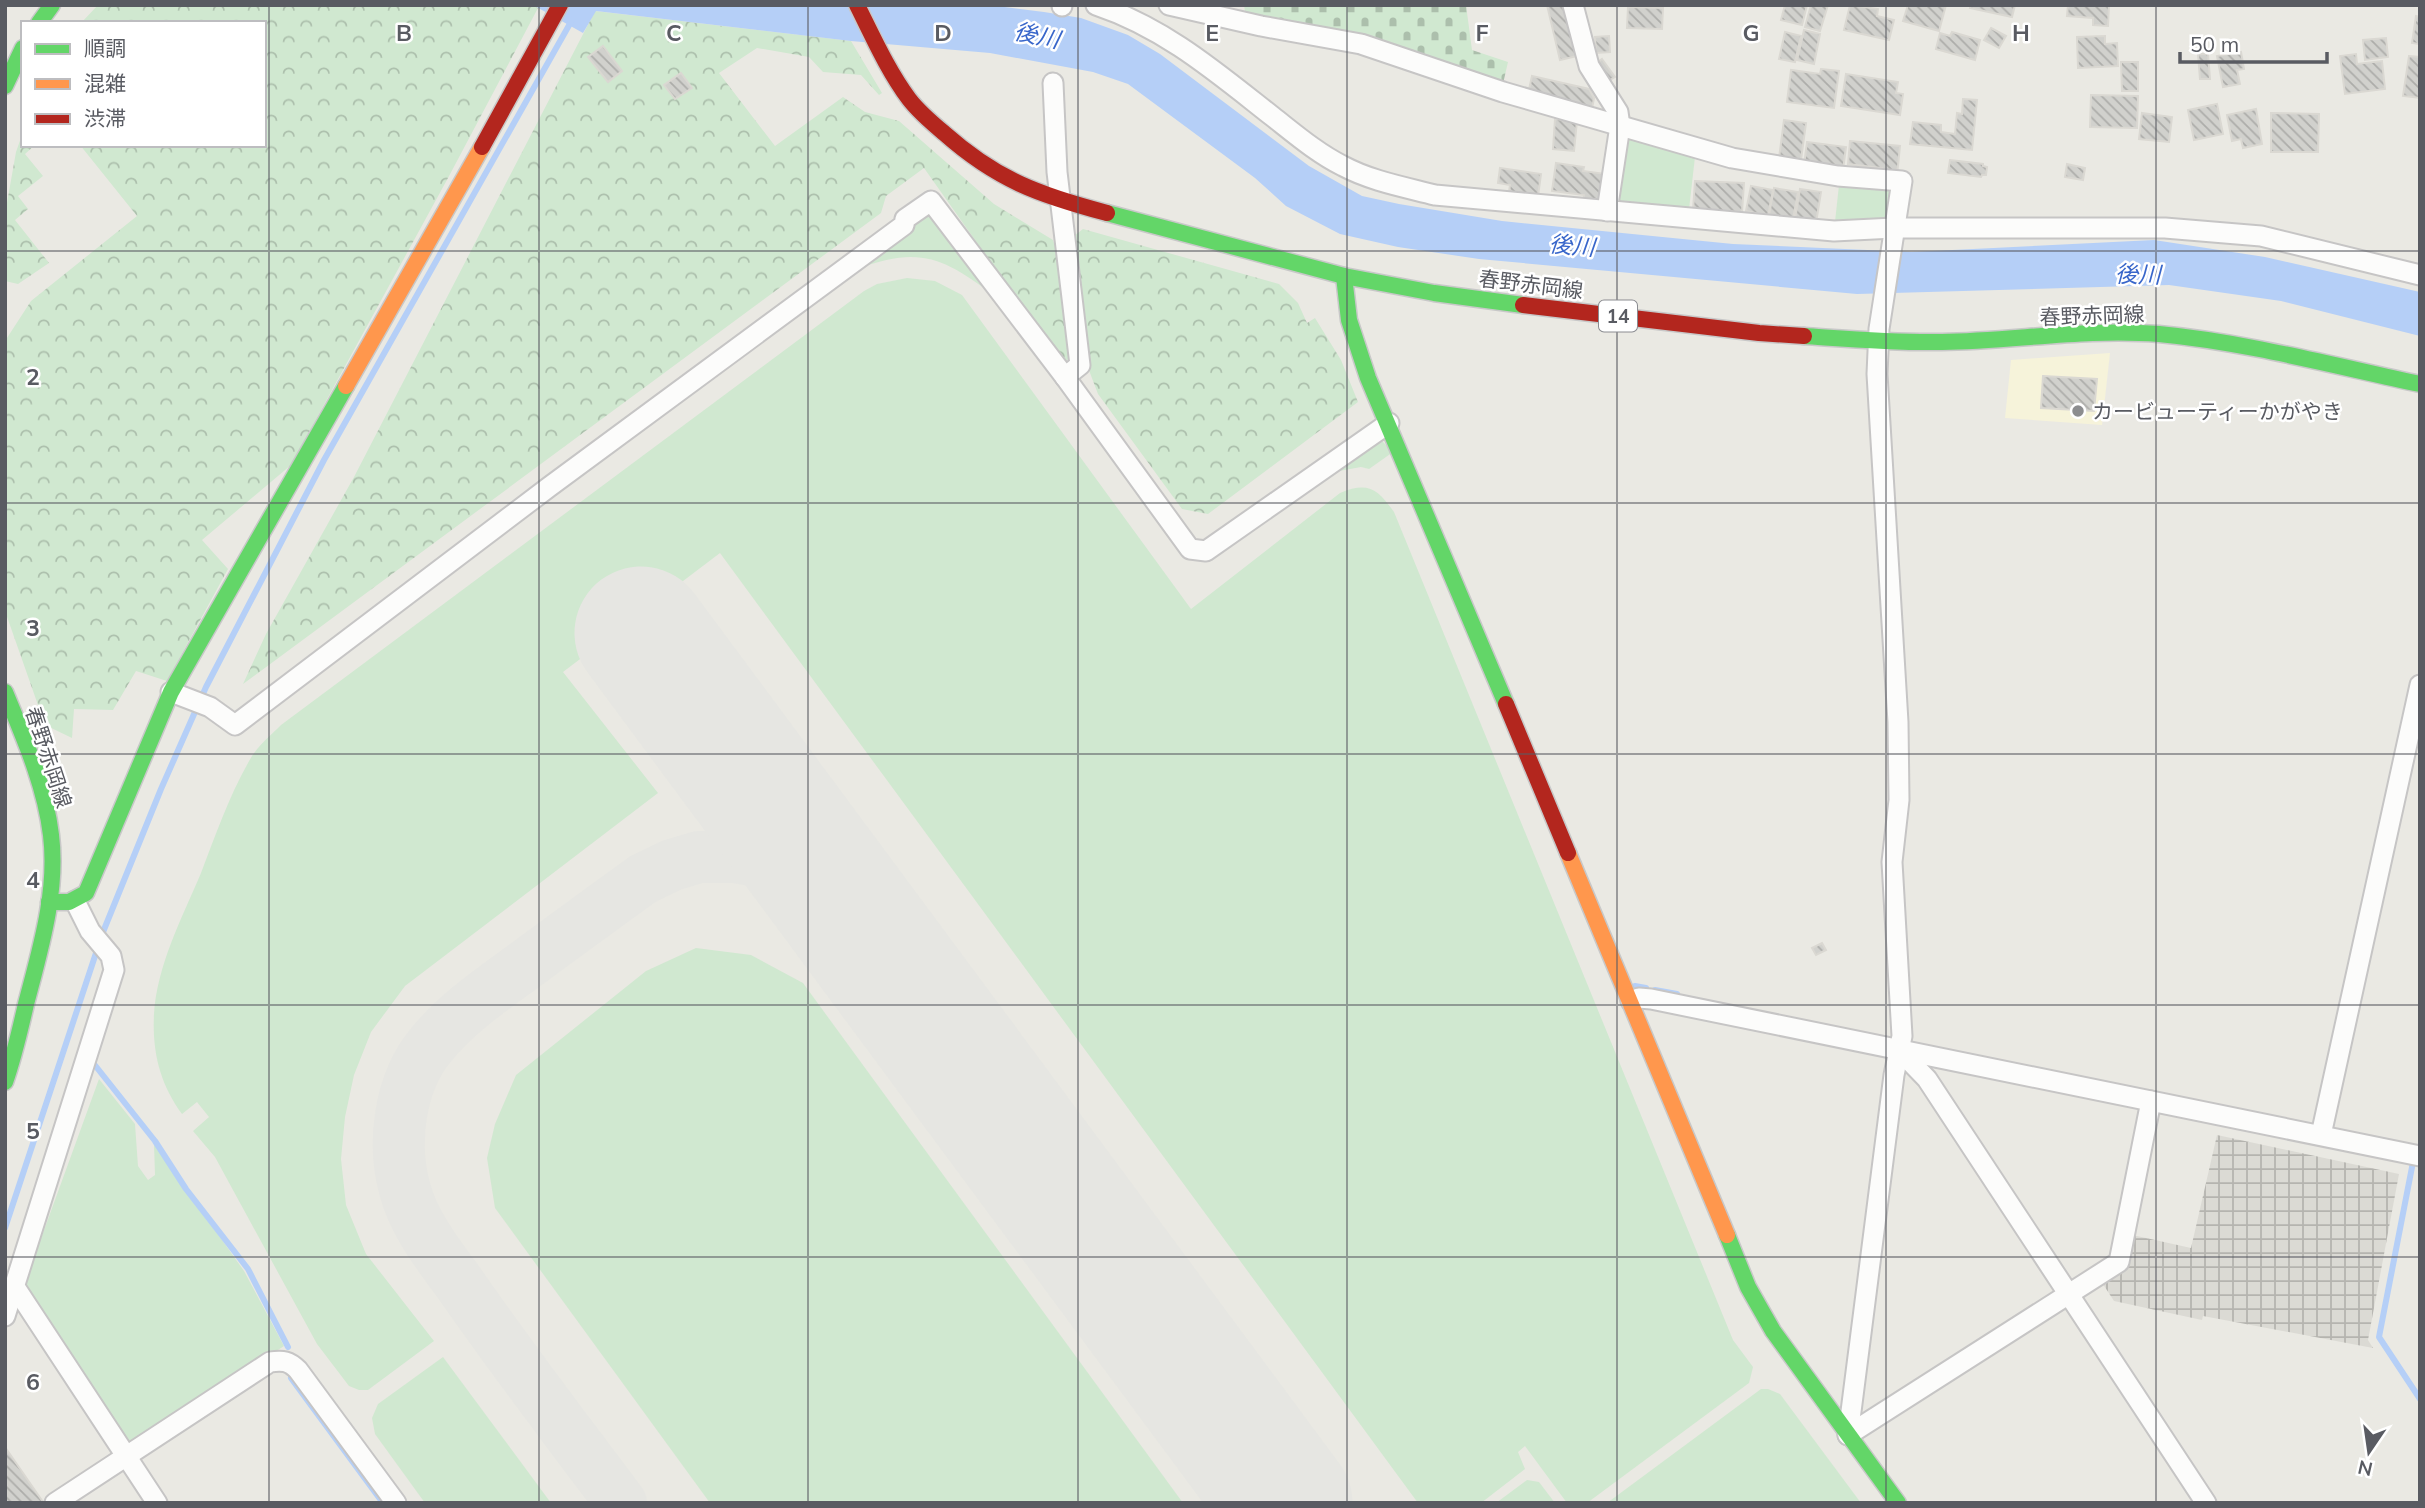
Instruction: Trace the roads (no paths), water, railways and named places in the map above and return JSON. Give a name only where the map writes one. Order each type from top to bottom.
[{"type":"street","points":[[40,21],[52,5]]},
{"type":"street","points":[[49,902],[65,904],[86,893],[177,694],[561,5]]},
{"type":"street","name":"春野赤岡線","points":[[857,5],[881,55],[909,99],[956,144],[1018,185],[1061,201],[1344,276],[1505,303],[1759,333],[1878,341],[1942,342],[2111,333],[2158,334],[2217,342],[2420,384]]},
{"type":"street","points":[[1096,5],[1150,27],[1190,52],[1303,140],[1343,166],[1382,182],[1435,195],[1834,231],[1894,228],[2165,228],[2261,236],[2420,275]]},
{"type":"street","points":[[1150,27],[1157,5]]},
{"type":"street","points":[[1169,5],[1261,26],[1362,44],[1503,92],[1732,158],[1838,176],[1902,181],[1882,309],[1877,374],[1898,722],[1899,800],[1892,862],[1902,1036],[1894,1075],[1848,1435]]},
{"type":"street","points":[[1573,5],[1589,66],[1618,112],[1620,126],[1607,211]]},
{"type":"street","points":[[5,86],[21,52]]},
{"type":"street","points":[[1053,83],[1057,172],[1080,366],[1065,377]]},
{"type":"street","points":[[177,694],[210,707],[235,725],[549,487],[904,225],[905,219],[931,201],[1065,377],[1190,549],[1206,551],[1389,423]]},
{"type":"street","points":[[1344,276],[1349,320],[1368,377],[1748,1287],[1773,1331],[1898,1503]]},
{"type":"street","points":[[2321,1135],[2420,685]]},
{"type":"street","name":"春野赤岡線","points":[[5,692],[29,747],[46,806],[52,870],[45,929],[7,1071]]},
{"type":"street","points":[[5,1315],[114,970],[111,956],[90,931],[75,901]]},
{"type":"street","points":[[1630,1001],[1639,998],[1651,999],[2420,1156]]},
{"type":"street","points":[[1899,1050],[1927,1079],[2207,1503]]},
{"type":"street","points":[[1848,1435],[2119,1262],[2151,1101]]},
{"type":"street","points":[[15,1287],[157,1503]]},
{"type":"street","points":[[55,1503],[270,1362],[281,1360],[291,1363],[298,1370],[396,1503]]},
{"type":"water","name":"後川","points":[[533,5],[989,5],[1081,18],[1128,35],[1160,54],[1309,166],[1362,196],[1502,221],[1733,244],[1912,252],[2154,240],[2265,257],[2420,292],[2420,336],[2281,301],[2169,285],[1857,294],[1479,259],[1398,247],[1340,234],[1286,206],[1255,178],[1128,84],[1093,72],[990,53],[851,41],[596,11],[583,33]]},
{"type":"waterway","points":[[101,937],[206,687],[324,460],[572,20]]},
{"type":"waterway","points":[[5,1228],[98,947]]},
{"type":"waterway","points":[[1635,986],[1646,988]]},
{"type":"waterway","points":[[1655,990],[1677,994]]},
{"type":"waterway","points":[[94,1064],[155,1141],[186,1189],[248,1269],[288,1347]]},
{"type":"waterway","points":[[2413,1162],[2379,1337],[2420,1399]]},
{"type":"waterway","points":[[291,1378],[383,1503]]},
{"type":"place","name":"カービューティーかがやき","points":[[2078,411]]}]
